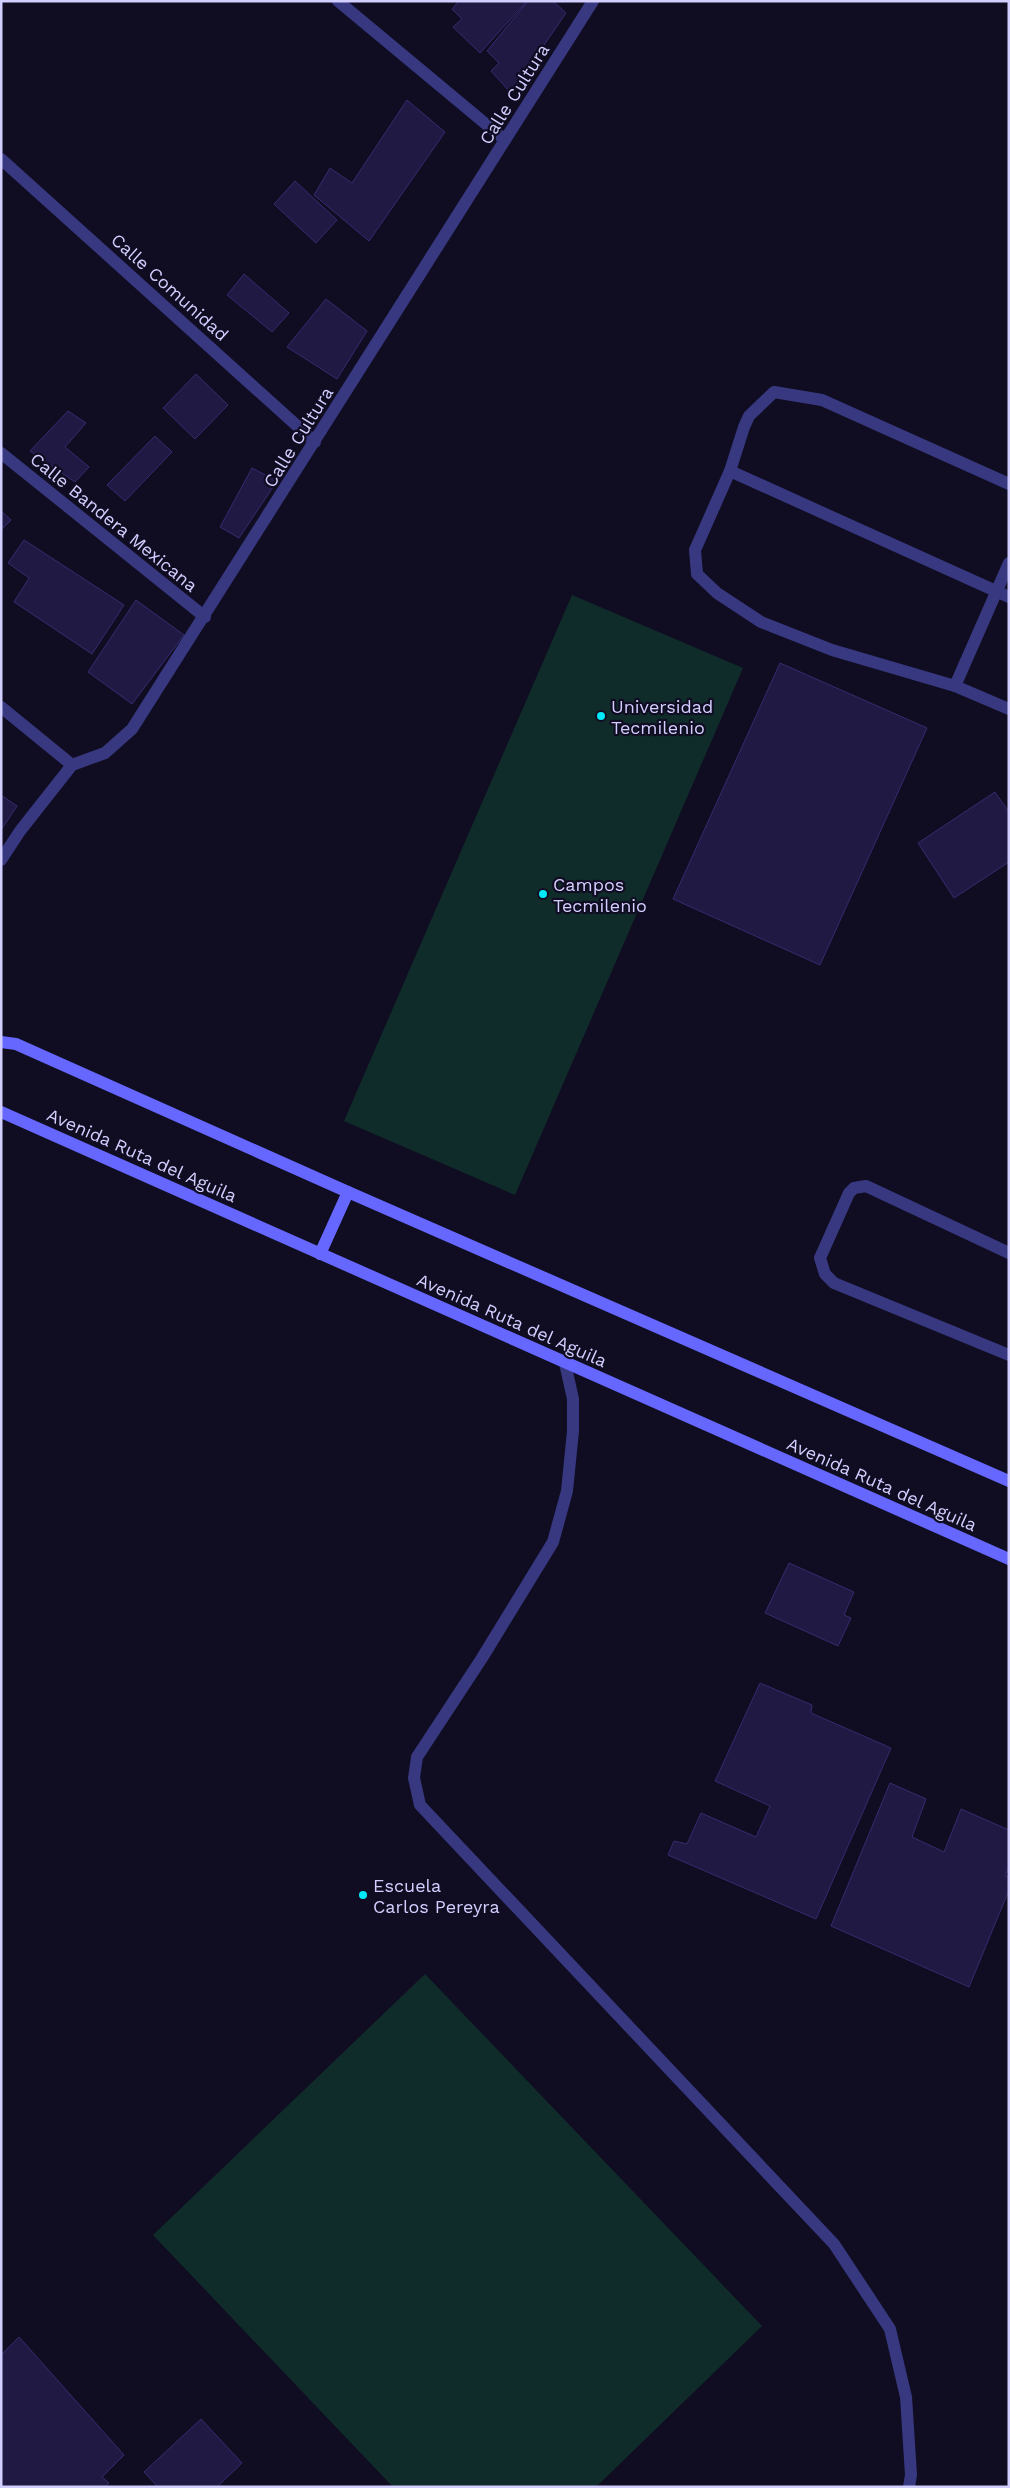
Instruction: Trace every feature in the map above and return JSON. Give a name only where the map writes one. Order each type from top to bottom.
[{"type":"street","points":[[338,1],[505,140]]},
{"type":"street","name":"Calle Cultura","points":[[72,765],[105,753],[132,729],[205,617],[593,1]]},
{"type":"street","name":"Calle Comunidad","points":[[1,159],[315,442]]},
{"type":"street","points":[[1009,484],[822,400],[774,392],[749,416],[730,471],[695,550],[696,574],[717,592],[761,622],[832,650],[955,686],[1009,710]]},
{"type":"street","name":"Calle Bandera Mexicana","points":[[1,453],[205,617]]},
{"type":"street","points":[[730,471],[1009,597]]},
{"type":"street","points":[[955,686],[1009,563]]},
{"type":"street","points":[[1,707],[72,765],[20,831],[1,860]]},
{"type":"street","points":[[1,1042],[16,1044],[348,1192],[1009,1481]]},
{"type":"street","name":"Avenida Ruta del Aguila","points":[[1,1112],[1009,1559]]},
{"type":"street","points":[[1009,1253],[866,1186],[860,1186],[849,1193],[820,1258],[825,1274],[834,1283],[1009,1355]]},
{"type":"street","points":[[320,1254],[348,1192]]},
{"type":"street","points":[[565,1363],[573,1400],[573,1430],[567,1491],[553,1542],[482,1658],[417,1756],[414,1778],[420,1805],[834,2244],[890,2329],[906,2397],[911,2475],[909,2487]]},
{"type":"green space","name":"Campos Tecmilenio","points":[[572,595],[743,668],[515,1195],[344,1121]]},
{"type":"green space","points":[[425,1974],[762,2326],[596,2487],[393,2487],[153,2235]]},
{"type":"building","points":[[459,1],[527,1],[480,53],[453,27],[462,19],[452,9]]},
{"type":"building","points":[[528,1],[553,1],[566,13],[511,93],[491,71],[499,63],[487,51]]},
{"type":"building","points":[[407,100],[445,132],[369,241],[314,195],[330,168],[352,183]]},
{"type":"building","points":[[295,181],[337,220],[316,243],[274,204]]},
{"type":"building","points":[[244,274],[289,313],[272,332],[227,295]]},
{"type":"building","points":[[326,299],[367,331],[337,379],[287,347]]},
{"type":"building","points":[[196,374],[228,405],[195,439],[163,408]]},
{"type":"building","points":[[68,411],[86,423],[65,447],[89,467],[75,482],[30,451]]},
{"type":"building","points":[[155,436],[172,452],[125,501],[107,485]]},
{"type":"building","points":[[252,468],[277,481],[239,538],[220,527]]},
{"type":"building","points":[[1,511],[11,520],[1,530]]},
{"type":"building","points":[[24,540],[124,605],[92,654],[14,602],[29,578],[8,563]]},
{"type":"building","points":[[136,600],[184,635],[132,704],[88,672]]},
{"type":"building","points":[[780,663],[927,728],[820,965],[673,899]]},
{"type":"building","points":[[995,792],[1009,812],[1009,862],[954,898],[918,843]]},
{"type":"building","points":[[1,795],[17,806],[1,830]]},
{"type":"building","points":[[789,1563],[854,1592],[844,1615],[851,1618],[838,1646],[765,1613]]},
{"type":"building","points":[[760,1683],[812,1705],[811,1713],[891,1748],[816,1919],[668,1855],[674,1841],[687,1844],[701,1813],[756,1837],[770,1806],[715,1781]]},
{"type":"building","points":[[890,1783],[926,1799],[912,1837],[944,1852],[961,1809],[1009,1830],[1009,1866],[1005,1876],[1009,1877],[1009,1890],[969,1987],[831,1926]]},
{"type":"building","points":[[19,2337],[124,2455],[102,2477],[109,2483],[105,2487],[1,2487],[1,2355]]},
{"type":"building","points":[[201,2419],[242,2463],[217,2487],[158,2487],[144,2472]]},
{"type":"place","name":"Universidad Tecmilenio","points":[[601,716]]},
{"type":"place","name":"Campos Tecmilenio","points":[[543,894]]},
{"type":"place","name":"Escuela Carlos Pereyra","points":[[363,1895]]}]
